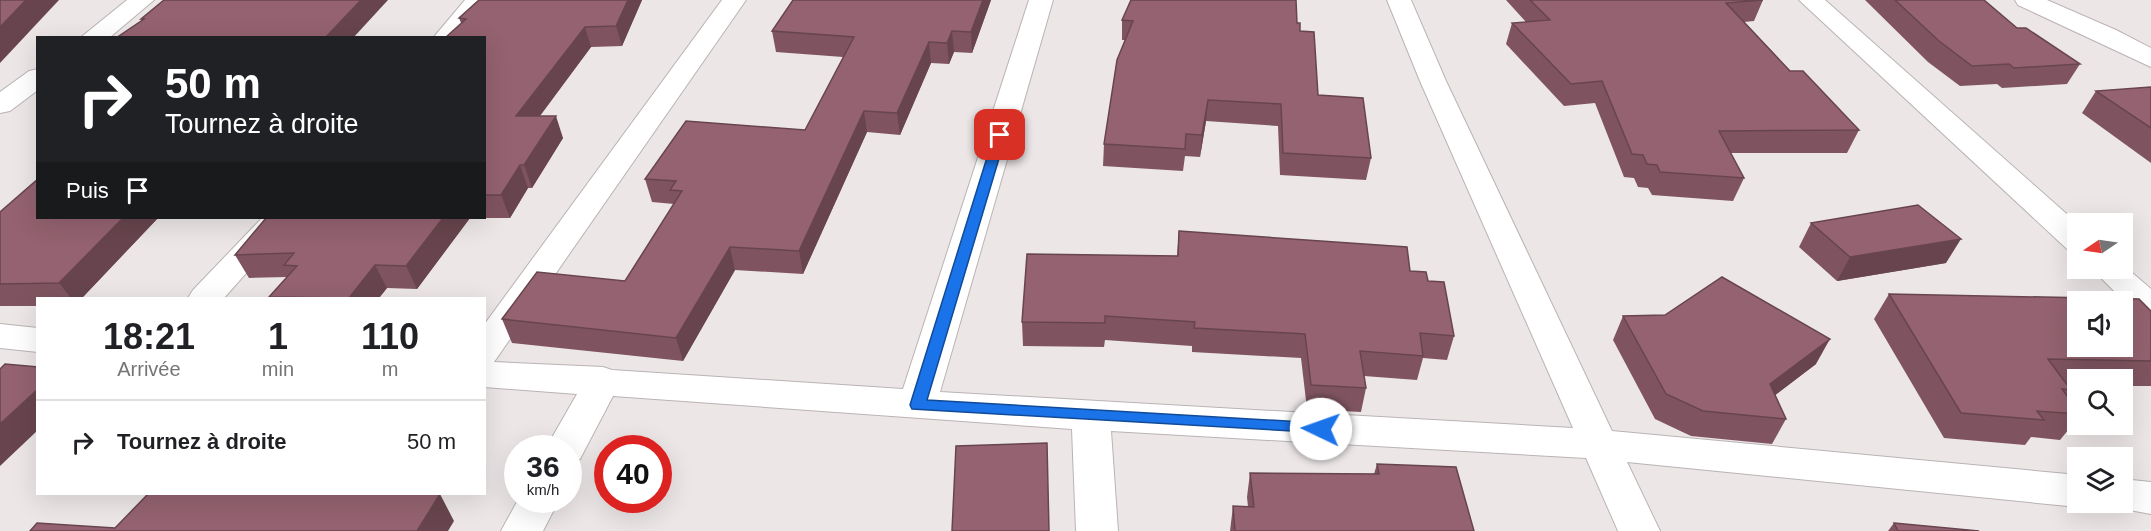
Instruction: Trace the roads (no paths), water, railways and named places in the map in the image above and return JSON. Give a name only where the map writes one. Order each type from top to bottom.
[{"type":"street","points":[[95,36],[142,0]]},
{"type":"street","points":[[447,36],[478,0]]},
{"type":"street","points":[[486,349],[734,0]]},
{"type":"street","points":[[917,405],[1041,0]]},
{"type":"street","points":[[1399,0],[1432,81],[1639,531]]},
{"type":"street","points":[[1811,0],[2067,232]]},
{"type":"street","points":[[2027,0],[2107,35],[2151,59]]},
{"type":"street","points":[[0,105],[36,78]]},
{"type":"street","points":[[206,297],[278,219]]},
{"type":"street","points":[[2119,279],[2151,308]]},
{"type":"street","points":[[0,336],[36,340]]},
{"type":"street","points":[[486,374],[603,380],[917,405],[1091,416],[1598,444],[2067,490]]},
{"type":"street","points":[[573,435],[603,380]]},
{"type":"street","points":[[1091,416],[1097,531]]},
{"type":"street","points":[[2133,496],[2151,498]]},
{"type":"street","points":[[522,531],[532,513]]}]
